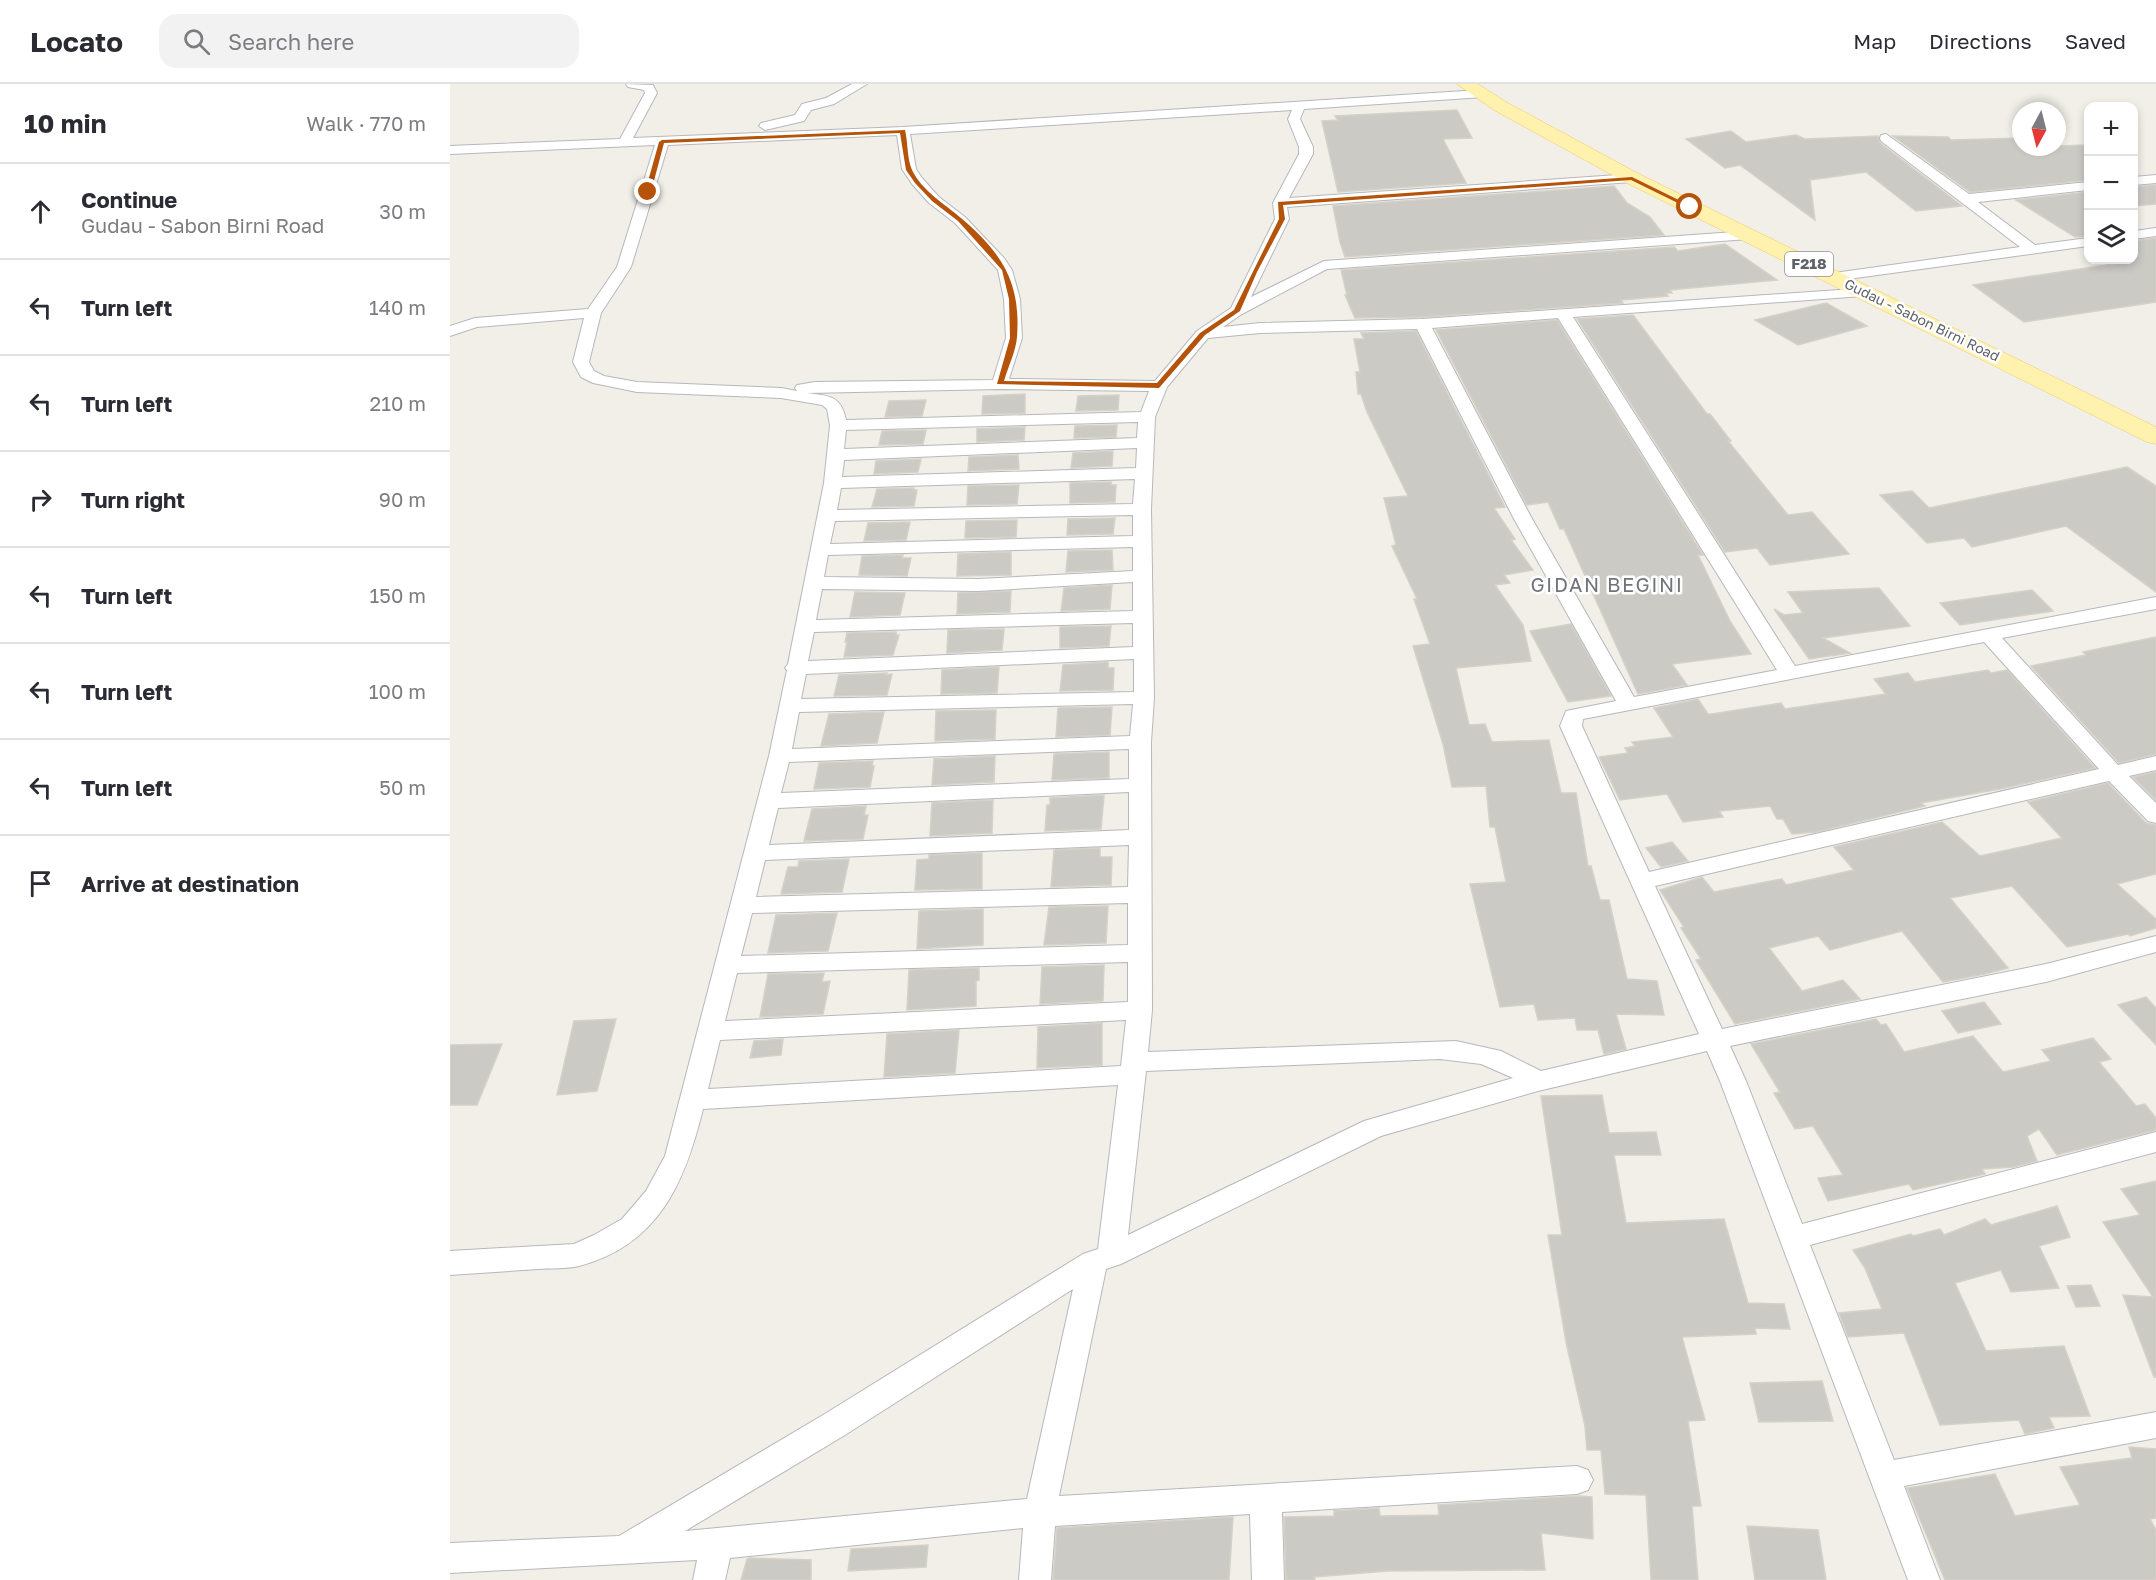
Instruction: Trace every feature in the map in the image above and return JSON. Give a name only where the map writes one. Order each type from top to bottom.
[{"type":"main road","name":"Gudau - Sabon Birni Road","points":[[1473,89],[1632,178],[2156,437]]},
{"type":"street","points":[[624,143],[651,93],[649,88],[632,84]]},
{"type":"street","points":[[714,139],[744,129],[800,118],[806,107],[830,101],[861,84]]},
{"type":"street","points":[[450,150],[903,131],[1299,107],[1473,89]]},
{"type":"street","points":[[1237,311],[1254,272],[1282,219],[1280,203],[1306,154],[1306,147],[1294,119],[1299,107]]},
{"type":"street","points":[[772,137],[783,123]]},
{"type":"street","points":[[903,131],[909,170],[917,181],[934,200],[960,220],[1005,270],[1012,299],[1014,338],[1000,383]]},
{"type":"street","points":[[1886,138],[2033,250]]},
{"type":"street","points":[[450,1263],[577,1255],[632,1227],[656,1199],[678,1156],[780,756],[795,668],[833,483],[838,425],[835,407],[826,401],[781,393],[637,387],[599,380],[586,374],[581,362],[593,313],[624,267],[662,142]]},
{"type":"street","points":[[1280,203],[1632,178]]},
{"type":"street","points":[[2138,181],[2156,179]]},
{"type":"street","points":[[1965,199],[2084,186]]},
{"type":"street","points":[[2138,234],[2156,232]]},
{"type":"street","points":[[1035,1580],[1040,1512],[1102,1259],[1135,1069],[1140,1010],[1138,953],[1142,785],[1140,742],[1144,653],[1142,509],[1147,417],[1159,386],[1203,334],[1237,311],[1324,265],[1749,235]]},
{"type":"street","points":[[1834,277],[2084,243]]},
{"type":"street","points":[[1203,334],[1260,328],[1422,324],[1564,315],[1863,291]]},
{"type":"street","points":[[1237,311],[1260,328]]},
{"type":"street","points":[[450,331],[475,323],[593,313]]},
{"type":"street","points":[[1564,315],[1789,673]]},
{"type":"street","points":[[1422,324],[1522,517],[1628,704]]},
{"type":"street","points":[[781,393],[804,387],[902,388],[935,384],[1159,386]]},
{"type":"street","points":[[838,425],[1147,417]]},
{"type":"street","points":[[835,456],[1146,443]]},
{"type":"street","points":[[833,483],[1144,473]]},
{"type":"street","points":[[826,516],[1142,509]]},
{"type":"street","points":[[819,550],[1144,541]]},
{"type":"street","points":[[812,583],[978,585],[1144,576]]},
{"type":"street","points":[[1924,1580],[1733,1081],[1571,726],[1573,715],[2156,603]]},
{"type":"street","points":[[804,626],[1144,617]]},
{"type":"street","points":[[1988,635],[2156,816]]},
{"type":"street","points":[[795,668],[1144,653]]},
{"type":"street","points":[[788,706],[1143,698]]},
{"type":"street","points":[[780,756],[1140,742]]},
{"type":"street","points":[[1642,881],[2156,762]]},
{"type":"street","points":[[768,801],[1142,785]]},
{"type":"street","points":[[754,854],[1141,837]]},
{"type":"street","points":[[741,906],[1140,895]]},
{"type":"street","points":[[623,1551],[834,1425],[1102,1259],[1373,1128],[1538,1081],[1714,1040],[2046,973],[2156,944]]},
{"type":"street","points":[[726,965],[1138,953]]},
{"type":"street","points":[[710,1031],[1140,1010]]},
{"type":"street","points":[[691,1100],[1440,1050],[1468,1051],[1500,1058],[1538,1081]]},
{"type":"street","points":[[1793,1238],[2156,1142]]},
{"type":"street","points":[[1884,1476],[2156,1425]]},
{"type":"street","points":[[450,1558],[623,1551],[717,1544],[1040,1512],[1577,1480]]},
{"type":"street","points":[[1266,1497],[1268,1580]]},
{"type":"street","points":[[710,1580],[717,1544]]},
{"type":"building","points":[[1457,110],[1472,138],[1443,139],[1466,183],[1338,192],[1322,121],[1338,120],[1335,116]]},
{"type":"building","points":[[1731,131],[1746,142],[1796,135],[1805,139],[1878,136],[1880,143],[1962,206],[1916,211],[1866,172],[1810,180],[1815,220],[1740,165],[1725,168],[1686,139]]},
{"type":"building","points":[[1893,136],[1948,137],[1951,140],[2012,138],[2012,156],[2066,156],[2066,146],[2084,145],[2084,180],[1970,192]]},
{"type":"building","points":[[2156,185],[2156,204],[2138,206],[2138,187]]},
{"type":"building","points":[[1614,186],[1627,203],[1650,217],[1664,235],[1345,257],[1333,206]]},
{"type":"building","points":[[2084,192],[2084,236],[2075,237],[2016,200]]},
{"type":"building","points":[[2156,238],[2156,302],[2024,322],[1973,285],[2113,264],[2138,264],[2138,240]]},
{"type":"building","points":[[1725,244],[1777,280],[1670,290],[1672,293],[1666,293],[1668,296],[1621,300],[1623,303],[1422,317],[1355,318],[1345,295],[1347,295],[1341,270],[1674,247],[1678,251]]},
{"type":"building","points":[[1826,303],[1867,326],[1798,345],[1755,320]]},
{"type":"building","points":[[1633,315],[1707,414],[1710,414],[1731,441],[1728,441],[1788,515],[1812,512],[1849,554],[1770,565],[1757,548],[1725,552],[1577,319]]},
{"type":"building","points":[[1557,320],[1703,555],[1698,555],[1730,621],[1751,654],[1672,664],[1687,685],[1638,694],[1564,529],[1560,529],[1548,502],[1527,505],[1436,330]]},
{"type":"building","points":[[1416,331],[1505,507],[1494,508],[1515,539],[1511,540],[1533,570],[1504,575],[1510,583],[1495,585],[1523,625],[1531,661],[1456,668],[1469,725],[1485,724],[1492,742],[1549,740],[1561,793],[1576,793],[1588,866],[1591,866],[1600,900],[1609,900],[1627,979],[1657,981],[1664,1015],[1616,1014],[1626,1049],[1604,1054],[1598,1030],[1577,1030],[1575,1018],[1538,1020],[1534,1004],[1500,1007],[1470,884],[1506,882],[1495,827],[1490,827],[1486,786],[1452,787],[1443,744],[1413,646],[1430,644],[1414,599],[1417,599],[1392,546],[1396,545],[1384,498],[1408,496],[1367,412],[1361,394],[1358,394],[1356,372],[1360,372],[1354,339],[1364,339],[1361,333]]},
{"type":"building","points":[[1025,394],[1025,413],[982,414],[983,396]]},
{"type":"building","points":[[1119,395],[1118,410],[1076,411],[1078,396]]},
{"type":"building","points":[[926,400],[922,416],[885,417],[889,401]]},
{"type":"building","points":[[1117,425],[1116,437],[1074,438],[1075,426]]},
{"type":"building","points":[[1025,427],[1024,440],[977,442],[977,429]]},
{"type":"building","points":[[926,430],[923,444],[879,445],[882,431]]},
{"type":"building","points":[[1113,451],[1112,466],[1071,468],[1073,453]]},
{"type":"building","points":[[1018,455],[1019,469],[968,471],[969,457]]},
{"type":"building","points":[[921,459],[918,472],[874,474],[876,461]]},
{"type":"building","points":[[2127,467],[2156,486],[2156,592],[2066,526],[1972,547],[1964,538],[1927,543],[1880,495],[1912,491],[1929,508]]},
{"type":"building","points":[[1111,482],[1111,485],[1116,485],[1115,502],[1070,503],[1070,483]]},
{"type":"building","points":[[1019,485],[1017,504],[967,505],[968,486]]},
{"type":"building","points":[[914,488],[917,490],[914,506],[872,507],[877,489]]},
{"type":"building","points":[[1115,518],[1113,534],[1067,535],[1068,519]]},
{"type":"building","points":[[1017,520],[1016,537],[965,538],[966,521]]},
{"type":"building","points":[[910,522],[906,540],[864,541],[868,523]]},
{"type":"building","points":[[1112,550],[1113,570],[1066,572],[1068,551]]},
{"type":"building","points":[[1011,552],[1011,575],[957,576],[958,554]]},
{"type":"building","points":[[903,555],[902,558],[911,558],[907,576],[859,575],[862,556]]},
{"type":"building","points":[[1112,585],[1110,609],[1061,611],[1064,588]]},
{"type":"building","points":[[1879,588],[1910,626],[1823,638],[1850,653],[1809,659],[1774,609],[1784,615],[1803,613],[1788,592]]},
{"type":"building","points":[[2032,590],[2053,611],[1960,625],[1940,603]]},
{"type":"building","points":[[1011,591],[1010,612],[957,614],[958,593]]},
{"type":"building","points":[[855,592],[905,593],[900,615],[850,617]]},
{"type":"building","points":[[1571,624],[1611,696],[1568,702],[1530,631]]},
{"type":"building","points":[[1111,626],[1109,646],[1060,648],[1060,627]]},
{"type":"building","points":[[1004,629],[1002,650],[947,653],[948,630]]},
{"type":"building","points":[[896,632],[896,635],[899,635],[893,655],[844,657],[847,633]]},
{"type":"building","points":[[2156,637],[2156,754],[2119,763],[2031,666],[2086,655],[2083,652]]},
{"type":"building","points":[[1108,662],[1108,668],[1114,668],[1113,690],[1060,691],[1063,665]]},
{"type":"building","points":[[999,667],[997,693],[941,694],[942,670]]},
{"type":"building","points":[[1988,670],[1991,673],[2007,670],[2095,768],[2000,789],[1921,803],[1925,806],[1816,832],[1792,834],[1783,819],[1777,819],[1770,806],[1719,811],[1723,817],[1683,822],[1667,794],[1620,800],[1599,757],[1628,753],[1625,748],[1635,746],[1632,742],[1673,737],[1654,708],[1698,699],[1708,714],[1781,703],[1785,709],[1886,694],[1874,679],[1908,673],[1915,682]]},
{"type":"building","points":[[887,673],[886,675],[892,674],[887,695],[834,696],[839,675]]},
{"type":"building","points":[[1112,707],[1110,735],[1056,737],[1058,708]]},
{"type":"building","points":[[996,710],[995,739],[935,741],[936,711]]},
{"type":"building","points":[[884,712],[877,743],[821,746],[829,714]]},
{"type":"building","points":[[1109,752],[1109,778],[1052,780],[1054,754]]},
{"type":"building","points":[[995,756],[994,782],[932,785],[934,759]]},
{"type":"building","points":[[873,761],[870,787],[814,789],[819,763]]},
{"type":"building","points":[[2156,772],[2156,800],[2133,777]]},
{"type":"building","points":[[2108,783],[2146,823],[2156,825],[2156,874],[2117,884],[2156,919],[2156,928],[2130,936],[2128,934],[2067,947],[2012,886],[1950,898],[2008,968],[1985,974],[1943,982],[1902,931],[1830,950],[1818,936],[1769,948],[1802,991],[1843,980],[1860,999],[1735,1024],[1696,960],[1701,959],[1681,928],[1684,927],[1660,890],[1702,877],[1714,892],[1782,879],[1786,885],[1854,870],[1834,847],[1942,822],[1980,856],[2062,838],[2028,802]]},
{"type":"building","points":[[1104,795],[1101,829],[1045,831],[1047,805],[1050,805],[1050,798]]},
{"type":"building","points":[[993,800],[992,833],[930,836],[932,803]]},
{"type":"building","points":[[866,806],[864,815],[868,815],[863,839],[804,841],[812,809]]},
{"type":"building","points":[[1672,842],[1688,861],[1661,867],[1646,848]]},
{"type":"building","points":[[1100,848],[1100,857],[1112,857],[1111,885],[1051,887],[1054,850]]},
{"type":"building","points":[[982,853],[982,889],[915,890],[917,860],[929,859],[929,855]]},
{"type":"building","points":[[849,859],[842,892],[781,894],[788,867],[798,867],[799,861]]},
{"type":"building","points":[[1108,906],[1106,943],[1044,945],[1049,907]]},
{"type":"building","points":[[983,909],[983,945],[917,949],[919,911]]},
{"type":"building","points":[[837,913],[828,951],[768,953],[776,915]]},
{"type":"building","points":[[1104,965],[1103,1001],[1040,1004],[1042,967]]},
{"type":"building","points":[[979,968],[979,980],[976,981],[976,1006],[907,1010],[909,970]]},
{"type":"building","points":[[824,973],[822,982],[830,981],[823,1014],[760,1017],[768,974]]},
{"type":"building","points":[[2146,997],[2156,1008],[2156,1045],[2118,1005]]},
{"type":"building","points":[[1984,1002],[2001,1024],[1958,1033],[1942,1011]]},
{"type":"building","points":[[616,1019],[597,1091],[557,1095],[574,1021]]},
{"type":"building","points":[[1876,1019],[1881,1025],[1886,1024],[1904,1052],[1973,1036],[2003,1072],[2051,1061],[2042,1050],[2093,1038],[2111,1059],[2099,1062],[2136,1106],[2145,1104],[2156,1118],[2156,1130],[2057,1155],[2039,1129],[2027,1136],[2037,1161],[2013,1167],[1982,1169],[1985,1174],[1913,1190],[1909,1184],[1828,1201],[1818,1178],[1843,1175],[1813,1126],[1795,1129],[1774,1093],[1780,1092],[1751,1044]]},
{"type":"building","points":[[1102,1023],[1102,1065],[1037,1068],[1038,1027]]},
{"type":"building","points":[[959,1030],[955,1073],[884,1077],[887,1034]]},
{"type":"building","points":[[783,1039],[781,1055],[750,1058],[754,1041]]},
{"type":"building","points":[[502,1044],[477,1105],[450,1105],[450,1045]]},
{"type":"building","points":[[1602,1095],[1609,1133],[1656,1132],[1661,1155],[1614,1155],[1626,1223],[1724,1219],[1748,1303],[1784,1304],[1790,1329],[1755,1328],[1756,1334],[1682,1337],[1705,1420],[1688,1421],[1701,1506],[1692,1506],[1698,1580],[1651,1580],[1646,1495],[1605,1494],[1601,1450],[1587,1450],[1585,1426],[1566,1342],[1548,1235],[1562,1235],[1541,1096]]},
{"type":"building","points":[[2156,1181],[2156,1377],[2154,1377],[2123,1295],[2153,1297],[2103,1222],[2140,1215],[2121,1189]]},
{"type":"building","points":[[2057,1206],[2070,1237],[2039,1246],[2059,1288],[2011,1292],[2001,1270],[1955,1283],[1986,1351],[2064,1346],[2090,1416],[2049,1417],[2054,1428],[2025,1434],[2019,1420],[1940,1425],[1904,1333],[1848,1337],[1839,1313],[1882,1309],[1865,1268],[1853,1250],[1911,1234],[1913,1236],[1940,1229],[1944,1235],[1985,1219],[1991,1225]]},
{"type":"building","points":[[2091,1285],[2100,1306],[2076,1307],[2067,1286]]},
{"type":"building","points":[[1822,1381],[1833,1421],[1759,1422],[1750,1383]]},
{"type":"building","points":[[2129,1447],[2156,1449],[2156,1518],[2150,1519],[2156,1530],[2156,1580],[1945,1580],[1907,1488],[1995,1474],[2015,1516],[2080,1505],[2060,1467],[2132,1458]]},
{"type":"building","points":[[1592,1497],[1593,1539],[1541,1533],[1545,1570],[1387,1571],[1314,1577],[1315,1580],[1286,1580],[1284,1517],[1334,1516],[1334,1511],[1379,1508],[1380,1516],[1439,1515],[1438,1505]]},
{"type":"building","points":[[1233,1517],[1229,1580],[1053,1580],[1057,1528]]},
{"type":"building","points":[[1747,1526],[1818,1530],[1826,1580],[1755,1580]]},
{"type":"building","points":[[928,1545],[926,1567],[848,1571],[851,1549]]},
{"type":"building","points":[[747,1559],[811,1560],[811,1580],[741,1580]]},
{"type":"district","name":"GIDAN BEGINI","points":[[1607,585]]},
{"type":"route","points":[[648,192],[662,142],[903,131],[909,170],[917,181],[934,200],[960,220],[1005,270],[1012,299],[1014,338],[1000,383],[1159,386],[1203,334],[1237,311],[1254,272],[1282,219],[1280,203],[1632,178],[1690,207]]}]
